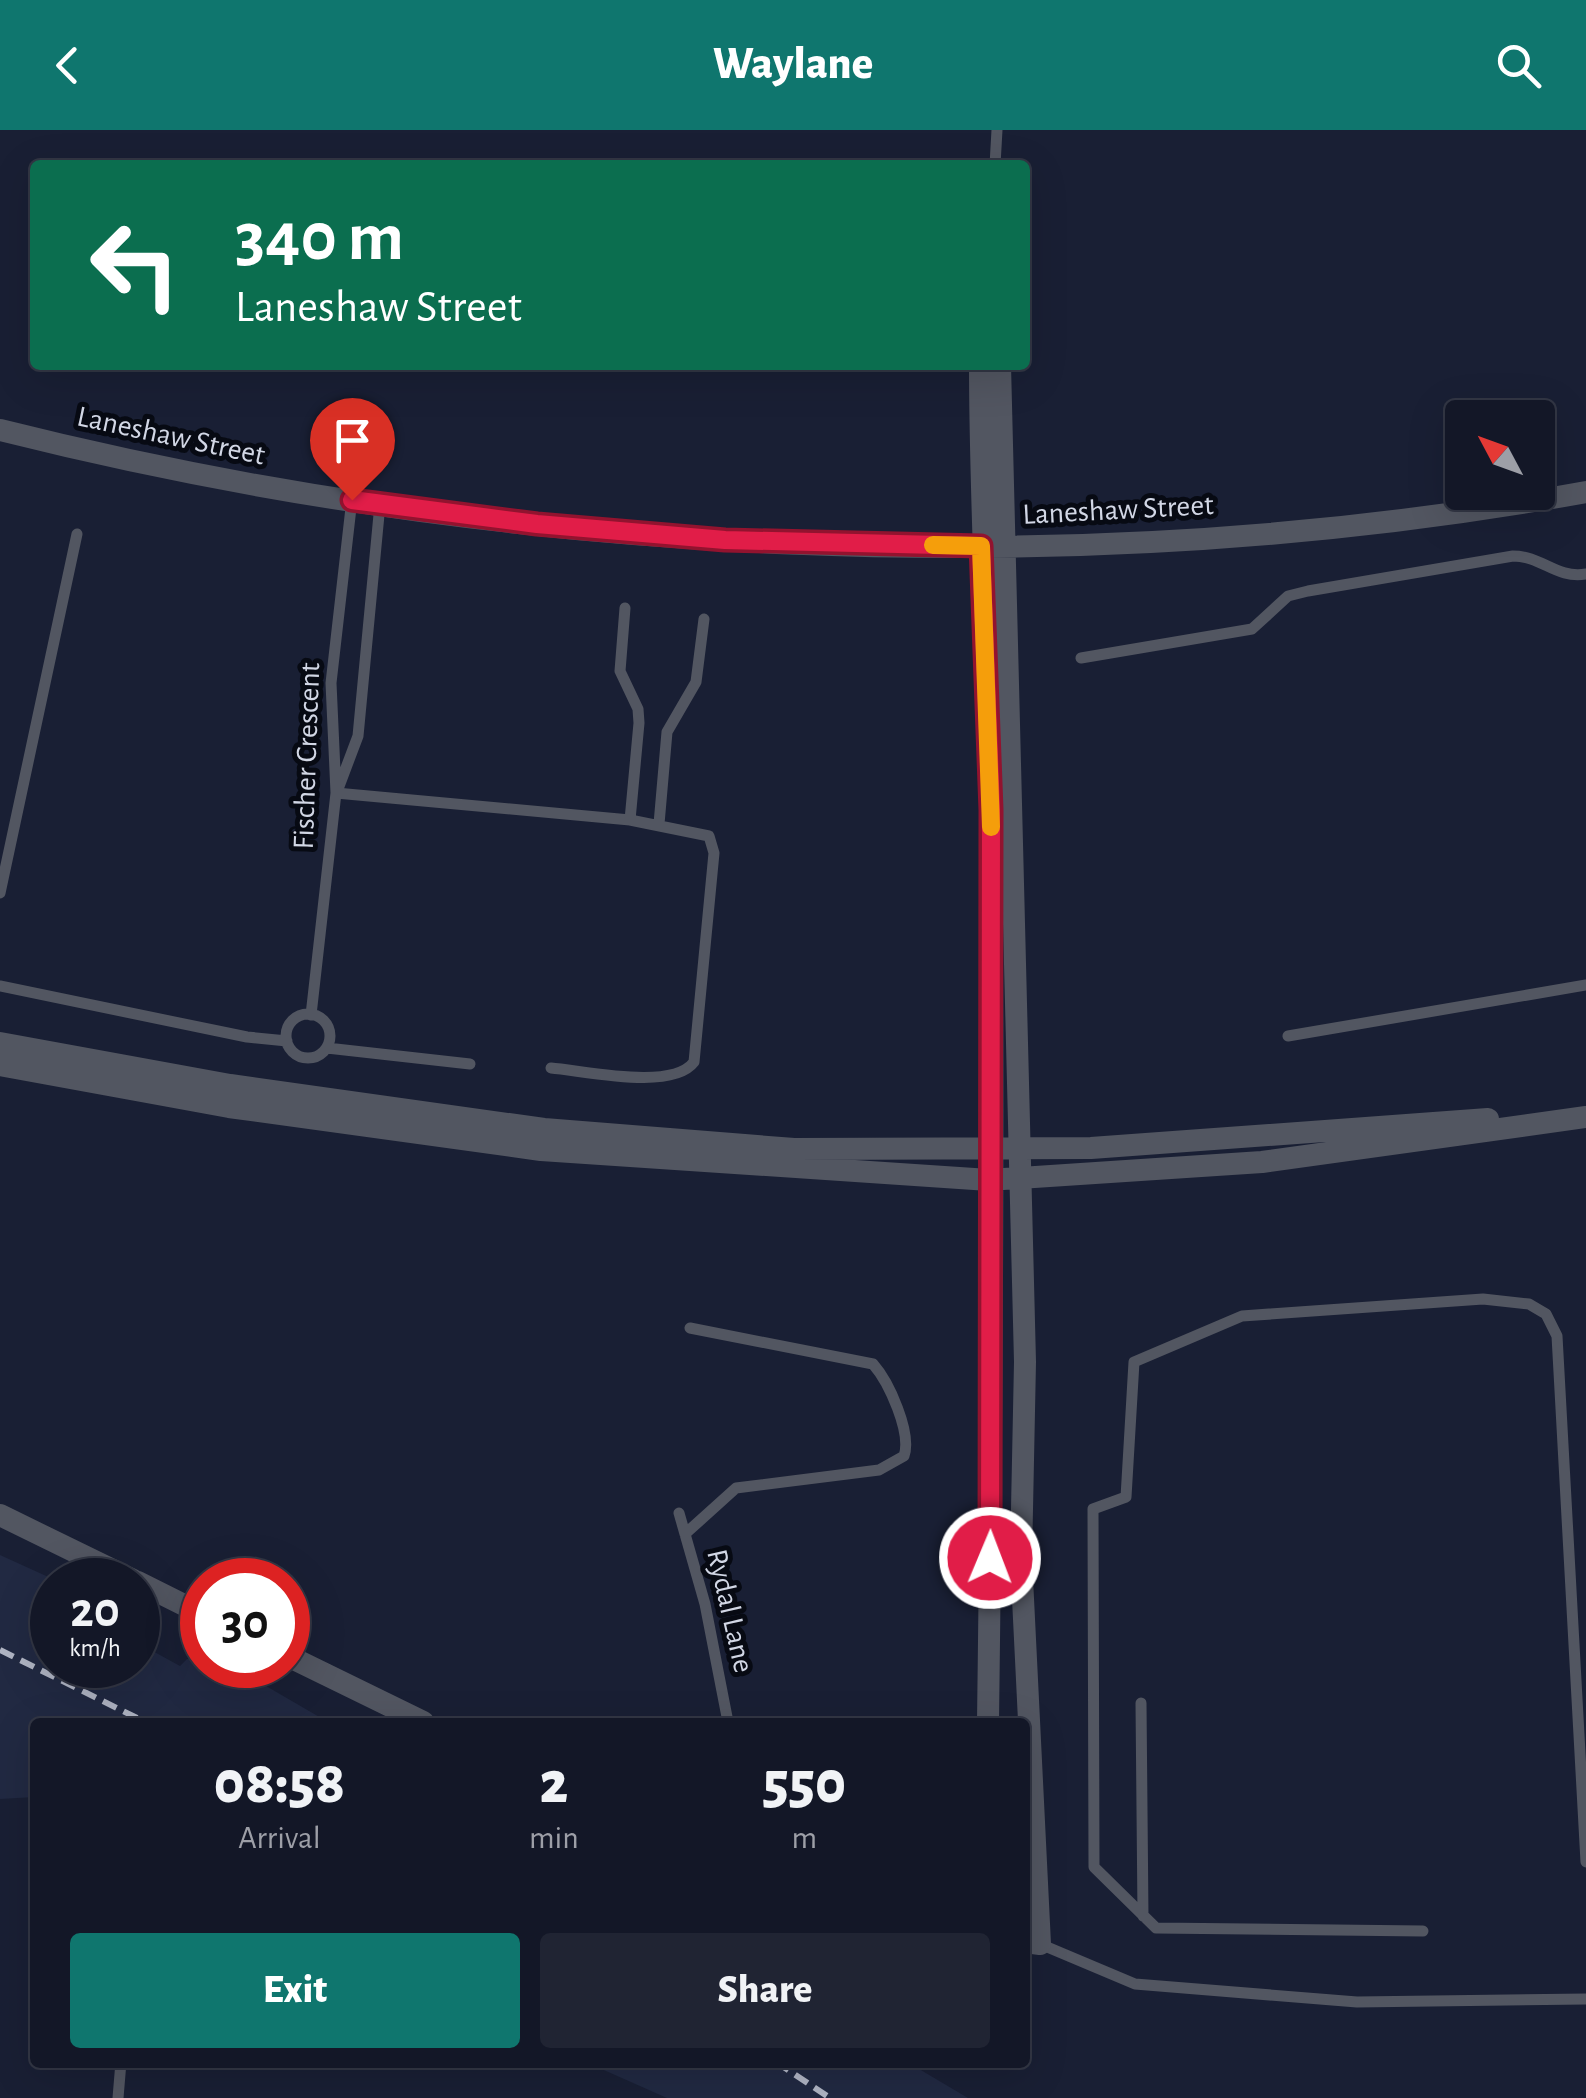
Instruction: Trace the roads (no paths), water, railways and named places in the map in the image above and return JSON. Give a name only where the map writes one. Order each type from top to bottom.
[{"type":"street","points":[[980,370],[981,546],[991,810],[989,1180],[993,1361],[988,1718]]},
{"type":"street","points":[[1000,370],[1025,1362],[1021,1558],[1026,1718]]},
{"type":"street","name":"Laneshaw Street","points":[[0,430],[240,482],[352,500],[725,540],[981,546],[1256,534],[1586,492]]},
{"type":"street","points":[[0,1043],[230,1085],[544,1130],[794,1149],[990,1148],[1262,1138],[1489,1119],[1586,1102]]},
{"type":"street","points":[[0,1065],[229,1107],[541,1150],[989,1180],[1262,1162],[1586,1117]]},
{"type":"street","points":[[0,1514],[89,1558]]},
{"type":"street","points":[[310,1667],[415,1718]]},
{"type":"street","points":[[1030,1872],[1032,1942]]},
{"type":"lane","points":[[995,160],[997,130]]},
{"type":"lane","name":"Fischer Crescent","points":[[311,1015],[336,792],[331,682],[352,500]]},
{"type":"lane","points":[[380,504],[358,736],[336,792],[658,824],[703,832],[714,848],[694,1062],[680,1075],[668,1078],[551,1068]]},
{"type":"lane","points":[[0,894],[77,534]]},
{"type":"lane","points":[[1081,658],[1252,629],[1288,596],[1308,590],[1512,556],[1536,559],[1566,576],[1586,574]]},
{"type":"lane","points":[[625,608],[620,670],[638,709],[639,723],[630,820]]},
{"type":"lane","points":[[658,824],[667,732],[696,682],[704,619]]},
{"type":"lane","points":[[1288,1036],[1586,984]]},
{"type":"lane","points":[[0,986],[247,1038],[287,1041],[305,1058],[314,1058],[327,1048],[470,1064]]},
{"type":"lane","points":[[287,1041],[290,1025],[311,1015],[326,1023],[327,1048]]},
{"type":"lane","points":[[1423,1931],[1156,1928],[1094,1866],[1093,1508],[1126,1498],[1134,1362],[1242,1316],[1483,1299],[1529,1304],[1546,1314],[1556,1336],[1586,1862]]},
{"type":"lane","points":[[685,1534],[736,1488],[878,1470],[904,1456],[908,1446],[887,1385],[873,1364],[690,1328]]},
{"type":"lane","name":"Rydal Lane","points":[[678,1513],[713,1639],[727,1718]]},
{"type":"lane","points":[[1141,1704],[1144,1916]]},
{"type":"lane","points":[[1032,1942],[1134,1984],[1357,2002],[1586,1999]]},
{"type":"lane","points":[[118,2098],[120,2068]]},
{"type":"railway","points":[[0,1650],[137,1718]]},
{"type":"railway","points":[[785,2068],[830,2098]]}]
